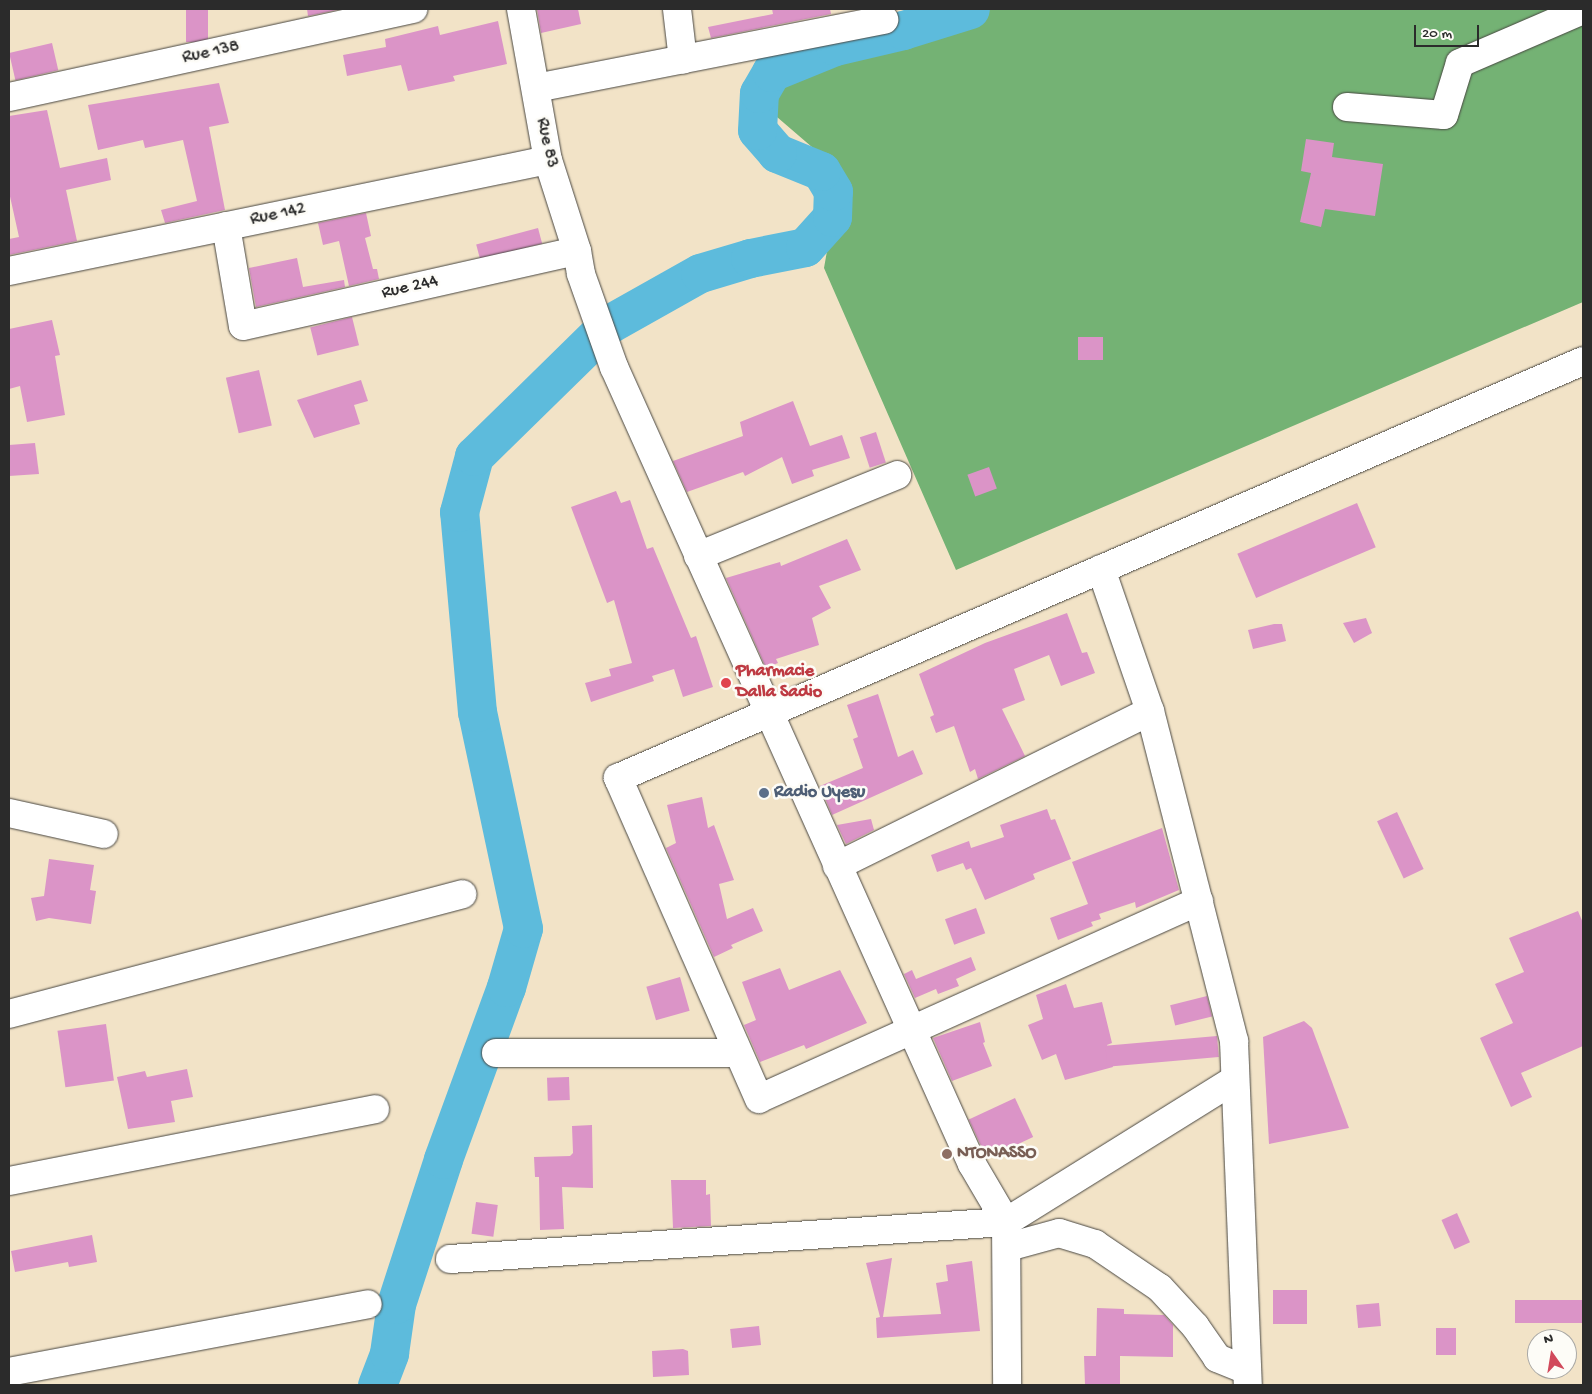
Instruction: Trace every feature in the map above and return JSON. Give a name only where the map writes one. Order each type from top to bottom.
[{"type":"street","name":"Rue 138","points":[[9,97],[414,9]]},
{"type":"street","name":"Rue 83","points":[[521,9],[548,160],[614,367],[837,866],[972,1164],[1007,1235]]},
{"type":"street","points":[[676,9],[683,60]]},
{"type":"street","points":[[1346,107],[1444,115],[1460,63],[1583,10]]},
{"type":"street","points":[[536,88],[884,20]]},
{"type":"street","name":"Rue 142","points":[[9,271],[548,160]]},
{"type":"street","name":"Rue 244","points":[[226,226],[243,326],[579,262]]},
{"type":"street","points":[[1199,901],[759,1099],[618,778],[1583,362]]},
{"type":"street","points":[[698,556],[897,475]]},
{"type":"street","points":[[1101,569],[1150,711],[1234,1041],[1234,1080],[1248,1378]]},
{"type":"street","points":[[837,866],[1150,711]]},
{"type":"street","points":[[9,813],[104,834]]},
{"type":"street","points":[[9,1014],[462,894]]},
{"type":"street","points":[[496,1053],[738,1052]]},
{"type":"street","points":[[1007,1235],[1234,1080]]},
{"type":"street","points":[[9,1181],[375,1109]]},
{"type":"street","points":[[450,1259],[1058,1233],[1095,1244],[1160,1288],[1195,1326],[1217,1358],[1248,1378]]},
{"type":"street","points":[[1007,1235],[1008,1385]]},
{"type":"street","points":[[9,1372],[368,1304]]},
{"type":"green space","points":[[924,9],[1574,9],[1583,14],[1583,302],[956,570],[824,268],[841,172],[777,117],[777,87]]},
{"type":"building","points":[[186,9],[208,9],[208,42],[186,42]]},
{"type":"building","points":[[307,9],[342,9],[308,16]]},
{"type":"building","points":[[537,9],[578,9],[581,24],[541,33]]},
{"type":"building","points":[[772,9],[830,9],[831,14],[711,38],[708,27],[773,14]]},
{"type":"building","points":[[498,21],[507,64],[453,76],[455,81],[408,91],[401,65],[347,76],[343,55],[386,47],[385,39],[438,26],[440,35]]},
{"type":"building","points":[[52,43],[58,70],[15,80],[9,53]]},
{"type":"building","points":[[219,83],[229,123],[209,127],[225,210],[165,223],[161,210],[197,201],[183,140],[145,148],[143,140],[98,150],[88,105]]},
{"type":"building","points":[[47,110],[60,168],[107,158],[111,180],[66,190],[77,241],[9,255],[9,239],[19,237],[9,192],[9,116]]},
{"type":"building","points":[[1306,139],[1334,143],[1332,157],[1383,164],[1375,216],[1325,209],[1321,227],[1300,222],[1311,173],[1301,171]]},
{"type":"building","points":[[366,213],[371,236],[365,238],[373,269],[377,269],[379,279],[349,286],[339,241],[323,245],[318,223]]},
{"type":"building","points":[[538,228],[542,243],[480,260],[476,245]]},
{"type":"building","points":[[297,258],[303,287],[344,280],[345,287],[256,307],[249,268]]},
{"type":"building","points":[[352,317],[359,345],[317,356],[310,327]]},
{"type":"building","points":[[52,320],[60,355],[55,356],[65,415],[27,422],[20,386],[9,389],[9,329]]},
{"type":"building","points":[[1078,337],[1103,337],[1103,360],[1078,360]]},
{"type":"building","points":[[259,370],[272,426],[239,433],[226,378]]},
{"type":"building","points":[[361,380],[368,401],[354,405],[360,424],[314,438],[297,400]]},
{"type":"building","points":[[793,401],[810,446],[842,435],[850,458],[812,470],[814,476],[792,484],[782,457],[745,476],[743,472],[687,492],[673,461],[743,436],[740,422]]},
{"type":"building","points":[[876,432],[886,462],[870,468],[860,437]]},
{"type":"building","points":[[35,443],[39,474],[9,476],[9,445]]},
{"type":"building","points":[[989,467],[997,489],[975,496],[967,475]]},
{"type":"building","points":[[616,491],[621,503],[630,500],[647,549],[653,547],[691,638],[696,636],[713,687],[683,697],[674,669],[652,676],[654,681],[591,702],[585,683],[611,676],[609,669],[632,663],[614,600],[607,603],[571,507]]},
{"type":"building","points":[[1357,503],[1376,547],[1256,598],[1237,554]]},
{"type":"building","points":[[847,539],[861,570],[819,586],[831,608],[812,618],[819,645],[776,659],[778,663],[766,668],[726,578],[780,562],[781,566]]},
{"type":"building","points":[[1067,613],[1082,653],[1087,652],[1095,673],[1061,686],[1049,655],[1014,669],[1025,700],[1002,709],[1025,756],[978,779],[975,769],[970,772],[954,726],[936,733],[930,717],[934,715],[919,674],[985,643]]},
{"type":"building","points":[[1366,618],[1372,633],[1354,643],[1343,623]]},
{"type":"building","points":[[1282,624],[1286,641],[1253,649],[1248,630]]},
{"type":"building","points":[[878,694],[898,757],[913,750],[923,774],[832,815],[820,786],[863,768],[853,739],[858,737],[847,705]]},
{"type":"building","points":[[702,797],[708,828],[714,825],[734,880],[719,884],[727,919],[753,908],[763,931],[731,945],[733,948],[714,957],[666,848],[676,843],[667,805]]},
{"type":"building","points":[[1047,809],[1051,820],[1055,819],[1071,859],[1033,874],[1035,879],[985,900],[971,868],[966,870],[963,863],[937,872],[931,855],[969,841],[971,848],[1004,837],[1000,825]]},
{"type":"building","points":[[1397,812],[1424,869],[1404,878],[1377,821]]},
{"type":"building","points":[[871,819],[874,830],[846,844],[837,825]]},
{"type":"building","points":[[1162,828],[1179,890],[1136,908],[1135,902],[1099,914],[1101,919],[1091,922],[1093,926],[1058,940],[1050,918],[1088,904],[1072,862]]},
{"type":"building","points":[[49,859],[94,865],[90,890],[96,891],[91,924],[49,918],[36,921],[31,898],[44,896]]},
{"type":"building","points":[[976,908],[985,933],[954,945],[945,919]]},
{"type":"building","points":[[1578,911],[1583,923],[1583,1046],[1521,1073],[1532,1097],[1511,1107],[1480,1038],[1513,1023],[1495,984],[1524,972],[1509,938]]},
{"type":"building","points":[[971,957],[976,970],[956,979],[959,986],[938,994],[936,989],[915,998],[904,974],[912,970],[916,979]]},
{"type":"building","points":[[780,968],[789,990],[840,970],[867,1023],[806,1049],[804,1045],[760,1062],[744,1025],[756,1020],[742,982]]},
{"type":"building","points":[[680,977],[690,1011],[656,1020],[646,987]]},
{"type":"building","points":[[1066,984],[1074,1008],[1102,1002],[1112,1043],[1107,1045],[1113,1067],[1065,1080],[1056,1054],[1042,1060],[1028,1025],[1043,1019],[1036,995]]},
{"type":"building","points":[[1207,996],[1212,1016],[1175,1026],[1170,1005]]},
{"type":"building","points":[[1304,1021],[1312,1028],[1349,1128],[1269,1144],[1263,1037]]},
{"type":"building","points":[[980,1022],[985,1042],[983,1043],[992,1066],[952,1081],[933,1038]]},
{"type":"building","points":[[106,1024],[114,1080],[65,1087],[57,1031]]},
{"type":"building","points":[[1217,1036],[1219,1057],[1107,1067],[1105,1046]]},
{"type":"building","points":[[187,1069],[193,1097],[171,1101],[175,1122],[128,1129],[117,1077],[145,1071],[147,1077]]},
{"type":"building","points":[[569,1077],[570,1100],[548,1101],[547,1078]]},
{"type":"building","points":[[1015,1098],[1033,1137],[987,1159],[969,1120]]},
{"type":"building","points":[[592,1125],[593,1188],[562,1187],[564,1229],[540,1230],[539,1177],[535,1177],[534,1157],[570,1156],[573,1153],[572,1126]]},
{"type":"building","points":[[671,1180],[706,1180],[706,1195],[710,1194],[711,1226],[673,1228]]},
{"type":"building","points":[[476,1202],[498,1205],[493,1237],[472,1234]]},
{"type":"building","points":[[1457,1213],[1470,1242],[1454,1249],[1441,1220]]},
{"type":"building","points":[[92,1235],[97,1262],[69,1267],[68,1262],[15,1272],[11,1251]]},
{"type":"building","points":[[892,1258],[883,1317],[941,1314],[936,1283],[948,1281],[946,1265],[972,1261],[980,1331],[877,1338],[876,1318],[880,1317],[866,1263]]},
{"type":"building","points":[[1273,1290],[1307,1290],[1307,1324],[1273,1324]]},
{"type":"building","points":[[1515,1300],[1583,1300],[1583,1323],[1515,1323]]},
{"type":"building","points":[[1379,1303],[1381,1326],[1358,1328],[1356,1305]]},
{"type":"building","points":[[1097,1308],[1124,1309],[1124,1314],[1164,1315],[1173,1325],[1173,1357],[1120,1356],[1120,1385],[1085,1385],[1084,1356],[1096,1356]]},
{"type":"building","points":[[759,1326],[761,1345],[732,1348],[730,1329]]},
{"type":"building","points":[[1436,1328],[1456,1328],[1456,1355],[1436,1355]]},
{"type":"building","points":[[683,1349],[688,1351],[689,1375],[653,1377],[652,1351]]},
{"type":"waterway","points":[[377,1385],[389,1353],[396,1304],[443,1159],[506,987],[523,928],[477,712],[459,512],[474,456],[609,324],[700,273],[750,258],[805,247],[832,217],[833,191],[821,171],[777,153],[757,130],[759,93],[771,72],[835,46],[903,30],[970,9]]},
{"type":"place","name":"Pharmacie Dalla Sadio","points":[[726,683]]},
{"type":"place","name":"Radio Uyesu","points":[[764,793]]},
{"type":"place","name":"NTONASSO","points":[[947,1154]]}]
